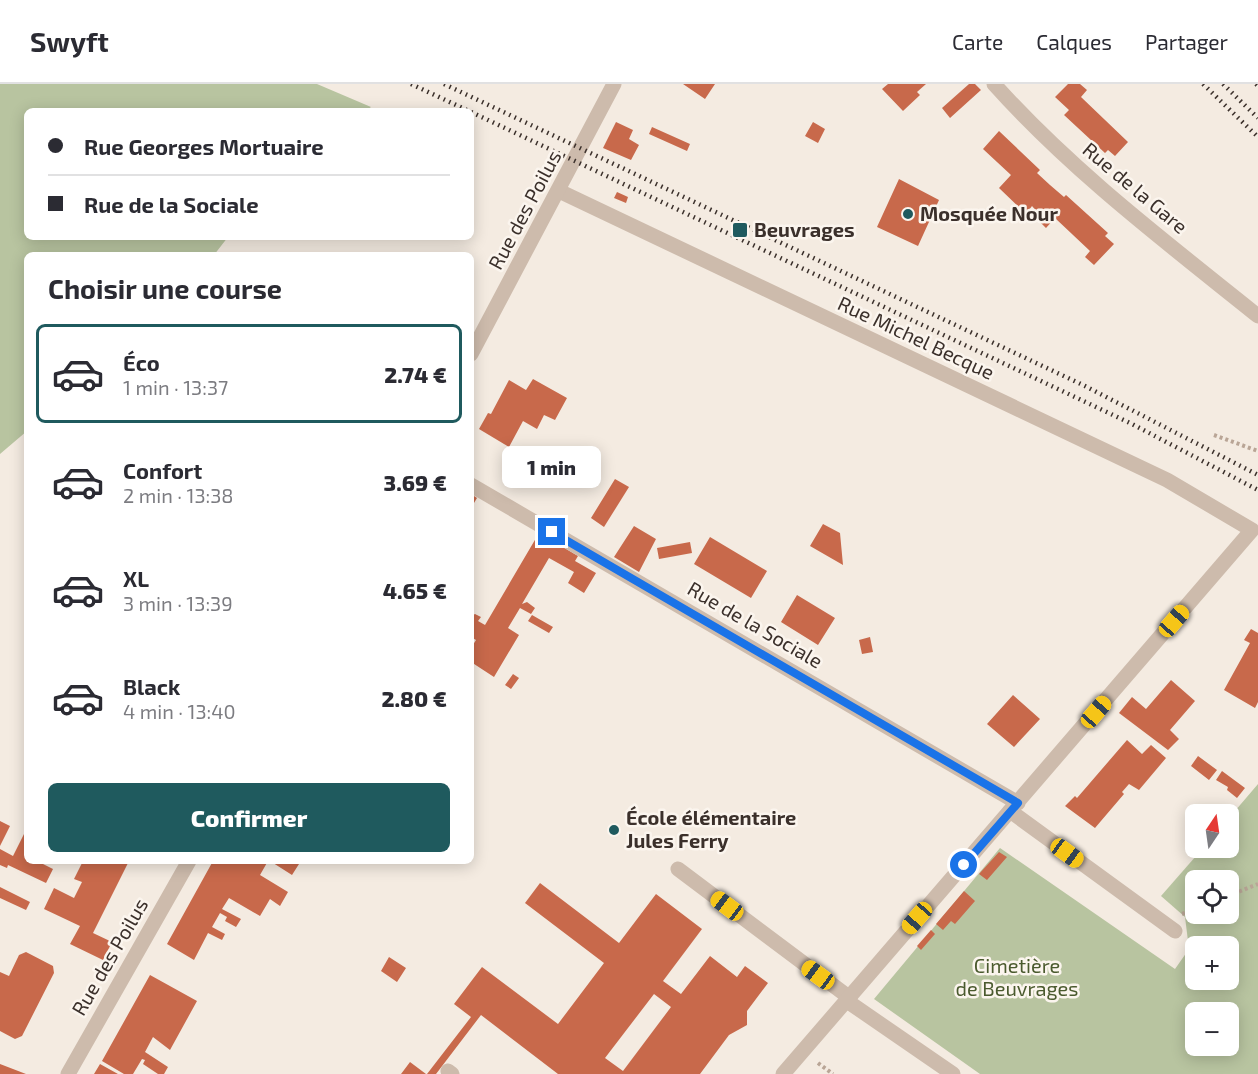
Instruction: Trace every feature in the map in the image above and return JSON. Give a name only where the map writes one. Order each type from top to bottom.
[{"type":"street","name":"Rue des Poilus","points":[[474,348],[614,84]]},
{"type":"street","name":"Rue de la Gare","points":[[994,84],[1048,142],[1097,186],[1258,316]]},
{"type":"street","name":"Rue Michel Becque","points":[[559,191],[1157,475],[1252,530],[1014,807]]},
{"type":"street","name":"Rue de la Sociale","points":[[474,487],[1014,807],[1174,931]]},
{"type":"street","points":[[783,1074],[1014,807]]},
{"type":"street","name":"Rue des Poilus","points":[[68,1074],[187,864]]},
{"type":"street","points":[[678,869],[849,999],[953,1074]]},
{"type":"path","points":[[1214,435],[1258,451]]},
{"type":"path","points":[[1239,892],[1258,884]]},
{"type":"green space","points":[[0,84],[317,84],[371,107],[24,108],[24,240],[226,240],[216,252],[24,252],[24,434],[0,454]]},
{"type":"green space","name":"Cimetière de Beuvrages","points":[[1258,784],[1258,1074],[980,1074],[874,999],[1000,848],[1175,969],[1185,955],[1185,990],[1239,990],[1239,936],[1187,936],[1186,924],[1239,924],[1239,870],[1185,870],[1185,917],[1161,896],[1194,858],[1239,858],[1239,806]]},
{"type":"building","points":[[683,84],[715,84],[705,99]]},
{"type":"building","points":[[888,84],[926,84],[917,92],[920,95],[903,111],[882,89]]},
{"type":"building","points":[[969,84],[975,84],[981,90],[950,118],[942,108]]},
{"type":"building","points":[[1068,84],[1080,84],[1087,90],[1081,97],[1128,142],[1115,156],[1108,150],[1105,153],[1064,115],[1069,110],[1055,97]]},
{"type":"building","points":[[616,122],[633,130],[629,139],[639,145],[631,160],[603,148]]},
{"type":"building","points":[[813,122],[825,129],[818,143],[805,136]]},
{"type":"building","points":[[652,127],[690,144],[687,151],[649,134]]},
{"type":"building","points":[[999,131],[1040,170],[1037,173],[1064,197],[1066,195],[1108,233],[1105,236],[1114,244],[1094,265],[1085,257],[1090,251],[1055,218],[1046,228],[1037,219],[1040,215],[1032,206],[1026,214],[999,188],[1011,175],[983,149]]},
{"type":"building","name":"Mosquée Nour","points":[[899,179],[939,200],[918,246],[877,227]]},
{"type":"building","points":[[617,192],[628,197],[626,203],[614,198]]},
{"type":"building","points":[[533,379],[567,398],[555,420],[544,415],[537,429],[523,421],[509,447],[479,429],[488,413],[491,414],[509,380],[526,390]]},
{"type":"building","points":[[615,479],[629,487],[604,527],[591,518]]},
{"type":"building","points":[[823,524],[840,533],[843,565],[810,546]]},
{"type":"building","points":[[634,526],[656,539],[639,572],[614,557]]},
{"type":"building","points":[[539,533],[578,556],[575,561],[596,573],[584,593],[568,583],[574,572],[549,558],[522,604],[527,602],[535,608],[531,614],[520,608],[508,628],[519,635],[494,677],[474,664],[476,640],[474,639],[474,614],[481,617],[478,621],[485,625]]},
{"type":"building","points":[[710,537],[767,571],[751,598],[694,564]]},
{"type":"building","points":[[690,542],[692,553],[659,559],[657,548]]},
{"type":"building","points":[[797,595],[835,618],[818,645],[781,622]]},
{"type":"building","points":[[532,615],[553,627],[549,633],[528,621]]},
{"type":"building","points":[[1251,629],[1258,633],[1258,702],[1255,708],[1224,690],[1250,643],[1244,640]]},
{"type":"building","points":[[870,637],[873,652],[862,654],[859,640]]},
{"type":"building","points":[[513,674],[519,678],[511,689],[505,685]]},
{"type":"building","points":[[1171,680],[1195,701],[1170,730],[1179,739],[1168,750],[1119,713],[1132,697],[1146,709]]},
{"type":"building","points":[[1013,695],[1040,719],[1014,747],[987,724]]},
{"type":"building","points":[[1127,740],[1142,754],[1151,745],[1166,758],[1139,790],[1129,784],[1122,792],[1124,794],[1095,828],[1065,806],[1075,796],[1077,798]]},
{"type":"building","points":[[1198,756],[1217,770],[1209,780],[1191,766]]},
{"type":"building","points":[[1222,771],[1245,788],[1237,798],[1227,790],[1228,787],[1216,780]]},
{"type":"building","points":[[0,821],[10,826],[0,846]]},
{"type":"building","points":[[24,834],[24,864],[43,864],[53,869],[46,883],[8,865],[7,868],[0,865],[0,849],[13,856]]},
{"type":"building","points":[[999,852],[1007,857],[987,880],[979,874]]},
{"type":"building","points":[[82,864],[128,864],[93,933],[112,942],[103,960],[70,944],[80,926],[44,909],[54,888],[74,898],[82,882],[74,879]]},
{"type":"building","points":[[211,864],[266,864],[260,875],[288,892],[280,906],[270,899],[260,916],[229,898],[222,909],[241,919],[236,927],[225,921],[227,917],[220,913],[212,927],[225,934],[222,940],[208,933],[194,960],[167,944]]},
{"type":"building","points":[[275,864],[299,864],[292,875]]},
{"type":"building","points":[[540,883],[619,943],[656,894],[702,929],[663,981],[681,994],[710,956],[737,977],[745,966],[768,983],[747,1011],[747,1025],[729,1035],[700,1074],[558,1074],[481,1015],[436,1074],[427,1074],[471,1017],[454,1004],[482,967],[558,1024],[604,963],[525,903]],"holes":[[[654,994],[671,1007],[623,1071],[605,1058]]]},
{"type":"building","points":[[0,887],[30,902],[26,910],[0,898]]},
{"type":"building","points":[[964,891],[975,901],[955,924],[951,921],[943,930],[936,924]]},
{"type":"building","points":[[931,930],[935,934],[921,950],[917,946]]},
{"type":"building","points":[[26,952],[53,966],[54,973],[22,1036],[15,1039],[0,1031],[0,972],[9,976],[19,955]]},
{"type":"building","points":[[389,957],[406,968],[397,982],[381,971]]},
{"type":"building","points":[[150,975],[197,1001],[170,1050],[153,1037],[145,1052],[168,1067],[164,1074],[158,1074],[143,1064],[145,1060],[142,1059],[133,1074],[124,1074],[102,1061]]},
{"type":"building","points":[[410,1062],[426,1074],[401,1074]]},
{"type":"building","points":[[0,1064],[26,1074],[0,1074]]},
{"type":"building","points":[[100,1064],[118,1074],[94,1074]]},
{"type":"railway","points":[[411,84],[463,108]]},
{"type":"railway","points":[[444,84],[1085,386],[1258,475]]},
{"type":"railway","points":[[1203,84],[1258,137]]},
{"type":"railway","points":[[1223,84],[1258,118]]},
{"type":"railway","points":[[474,113],[1130,423],[1258,490]]},
{"type":"place","name":"Mosquée Nour","points":[[908,214]]},
{"type":"place","name":"Beuvrages","points":[[740,230]]},
{"type":"place","name":"École élémentaire Jules Ferry","points":[[614,830]]},
{"type":"route","points":[[552,532],[855,706],[1018,803],[964,865]]}]
